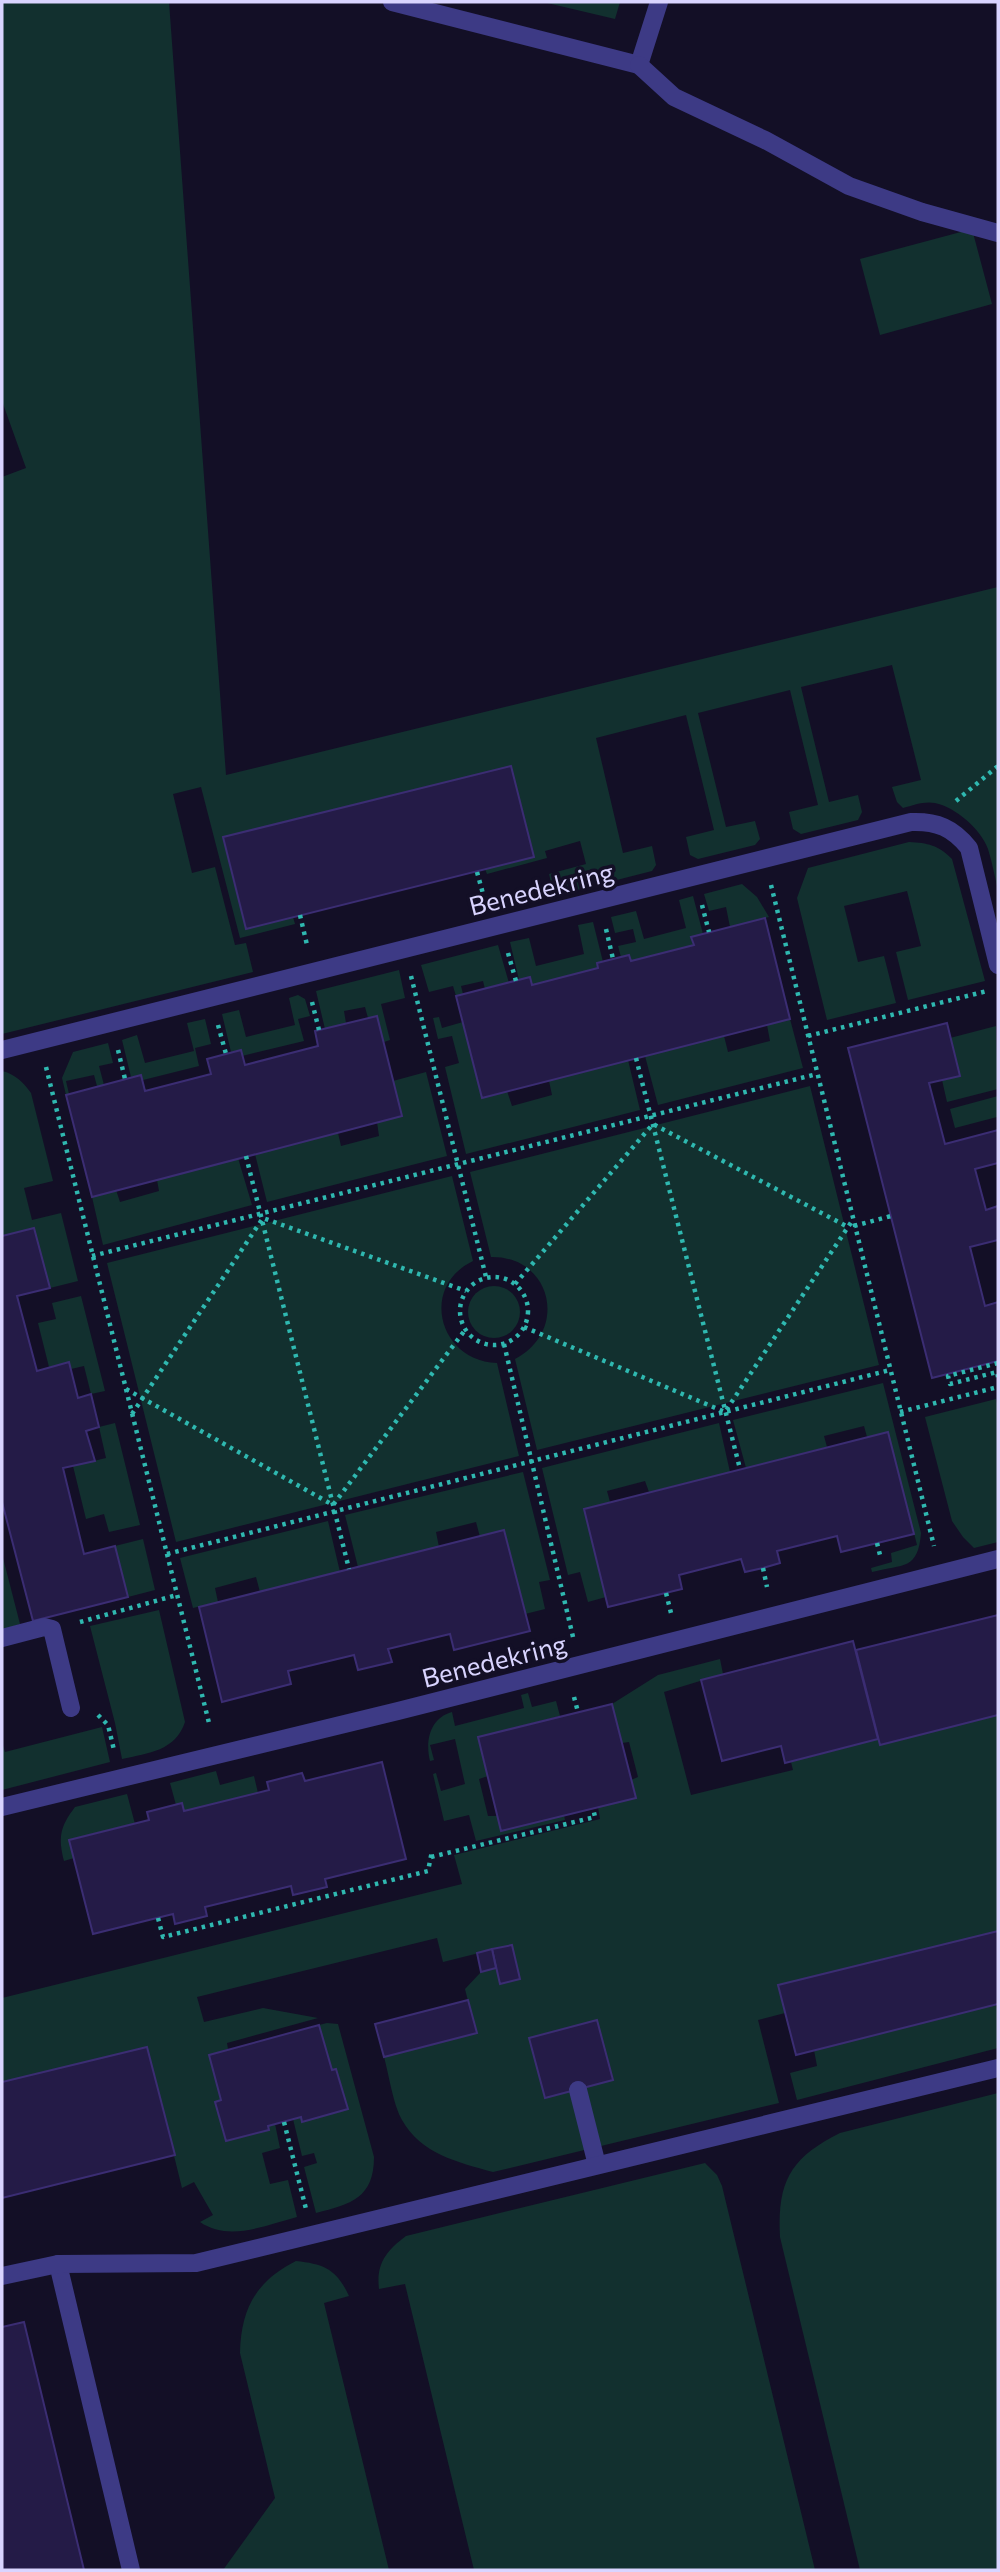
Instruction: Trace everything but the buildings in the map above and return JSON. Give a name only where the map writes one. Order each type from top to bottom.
[{"type":"street","points":[[392,2],[639,65],[674,97],[765,140],[849,186],[922,212],[998,233]]},
{"type":"street","points":[[639,65],[659,2]]},
{"type":"street","points":[[932,821],[948,828],[969,848],[998,965]]},
{"type":"street","name":"Benedekring","points":[[2,1050],[911,822],[932,821]]},
{"type":"street","name":"Benedekring","points":[[2,1807],[217,1756],[998,1559]]},
{"type":"street","points":[[2,1638],[44,1627],[52,1629],[71,1708]]},
{"type":"street","points":[[2,2276],[58,2264],[196,2263],[998,2068]]},
{"type":"street","points":[[578,2090],[597,2165]]},
{"type":"street","points":[[58,2264],[131,2570]]},
{"type":"path","points":[[932,821],[998,766]]},
{"type":"path","points":[[765,860],[853,1226],[941,1574]]},
{"type":"path","points":[[404,950],[486,1277]]},
{"type":"path","points":[[808,1036],[998,988]]},
{"type":"path","points":[[39,1040],[217,1756]]},
{"type":"path","points":[[636,1058],[740,1469]]},
{"type":"path","points":[[92,1256],[262,1216],[817,1074]]},
{"type":"path","points":[[653,1124],[853,1226]]},
{"type":"path","points":[[515,1284],[653,1124]]},
{"type":"path","points":[[246,1156],[349,1569]]},
{"type":"path","points":[[262,1216],[466,1291]]},
{"type":"path","points":[[131,1414],[262,1216]]},
{"type":"path","points":[[725,1412],[853,1226],[891,1216]]},
{"type":"path","points":[[486,1277],[498,1277],[515,1284],[525,1296],[528,1308],[524,1327],[514,1339],[504,1344],[482,1343],[473,1338],[466,1330],[460,1309],[466,1291],[486,1277]]},
{"type":"path","points":[[524,1327],[725,1412]]},
{"type":"path","points":[[334,1508],[466,1330]]},
{"type":"path","points":[[504,1344],[580,1665]]},
{"type":"path","points":[[998,1363],[948,1376],[950,1384],[997,1372],[998,1377]]},
{"type":"path","points":[[167,1554],[334,1508],[890,1370]]},
{"type":"path","points":[[901,1412],[998,1388]]},
{"type":"path","points":[[125,1389],[334,1508]]},
{"type":"path","points":[[52,1629],[177,1595]]},
{"type":"path","points":[[71,1708],[90,1708],[108,1725],[121,1778]]},
{"type":"path","points":[[158,1918],[163,1937],[428,1871],[431,1854],[595,1817],[593,1808]]},
{"type":"path","points":[[284,2122],[312,2234]]},
{"type":"green space","points":[[2,2],[169,2],[226,775],[998,587],[998,891],[985,841],[966,820],[943,805],[923,803],[903,808],[897,802],[892,787],[921,780],[892,665],[801,687],[829,802],[858,795],[862,812],[858,820],[801,834],[793,829],[789,812],[818,805],[790,690],[698,713],[726,827],[755,821],[760,839],[755,845],[698,859],[690,855],[686,837],[714,830],[686,715],[596,738],[623,853],[652,846],[656,865],[652,871],[554,896],[549,874],[586,864],[580,841],[545,851],[547,858],[487,874],[485,869],[533,857],[223,837],[246,928],[293,917],[295,924],[240,938],[201,787],[173,794],[192,873],[215,867],[235,945],[246,943],[253,972],[2,1034],[2,477],[26,468],[2,401]]},
{"type":"green space","points":[[543,2],[620,2],[615,19]]},
{"type":"green space","points":[[972,229],[992,304],[880,335],[860,259]]},
{"type":"green space","points":[[909,842],[932,846],[952,859],[985,981],[908,1000],[896,952],[921,946],[907,891],[844,906],[858,962],[884,956],[896,1003],[827,1020],[797,898],[808,868]]},
{"type":"green space","points":[[742,884],[757,897],[769,917],[730,927],[726,907],[709,911],[704,894]]},
{"type":"green space","points":[[693,896],[703,934],[692,937],[694,945],[631,961],[629,955],[621,957],[618,946],[636,942],[633,929],[615,933],[611,917],[636,911],[644,939],[686,928],[679,900]]},
{"type":"green space","points":[[593,922],[603,962],[597,963],[598,968],[532,985],[530,977],[519,980],[510,942],[529,938],[536,966],[584,954],[578,925]]},
{"type":"green space","points":[[498,945],[509,983],[485,989],[483,981],[461,986],[463,994],[456,996],[453,986],[429,992],[421,965]]},
{"type":"green space","points":[[399,970],[405,998],[381,1004],[390,1040],[384,1042],[377,1016],[368,1018],[365,1007],[344,1011],[346,1023],[325,1029],[316,991]]},
{"type":"green space","points":[[298,995],[305,999],[310,1016],[298,1019],[304,1041],[242,1056],[240,1050],[231,1052],[222,1014],[239,1010],[246,1037],[295,1025],[289,998]]},
{"type":"green space","points":[[439,1017],[442,1028],[463,1022],[507,1091],[512,1106],[552,1095],[549,1081],[628,1060],[640,1110],[466,1154],[445,1067],[459,1063],[452,1036],[438,1039],[433,1018]]},
{"type":"green space","points":[[205,1019],[211,1044],[195,1048],[199,1066],[143,1080],[141,1075],[131,1077],[122,1040],[137,1035],[145,1063],[194,1051],[187,1023]]},
{"type":"green space","points":[[790,1019],[803,1068],[658,1105],[645,1056],[724,1036],[728,1052],[770,1041],[767,1025]]},
{"type":"green space","points":[[996,1026],[998,1089],[947,1102],[942,1080],[960,1076],[950,1038]]},
{"type":"green space","points":[[108,1043],[113,1063],[99,1066],[104,1085],[97,1086],[94,1075],[66,1081],[69,1094],[66,1095],[62,1078],[73,1052]]},
{"type":"green space","points":[[2,1071],[18,1079],[31,1093],[53,1181],[24,1188],[32,1220],[61,1213],[78,1281],[50,1288],[34,1228],[2,1236]]},
{"type":"green space","points":[[426,1072],[447,1156],[267,1202],[255,1154],[338,1133],[341,1146],[379,1136],[377,1122],[393,1081]]},
{"type":"green space","points":[[810,1086],[879,1365],[537,1450],[515,1359],[532,1347],[543,1331],[547,1314],[546,1297],[540,1281],[528,1269],[512,1260],[491,1257],[470,1172]]},
{"type":"green space","points":[[998,1096],[998,1120],[997,1117],[955,1128],[950,1109]]},
{"type":"green space","points":[[238,1158],[252,1205],[103,1245],[92,1197],[116,1190],[120,1202],[159,1191],[157,1180]]},
{"type":"green space","points":[[452,1176],[473,1261],[456,1273],[446,1288],[442,1304],[443,1321],[450,1337],[461,1350],[477,1359],[497,1363],[519,1456],[176,1542],[107,1263]]},
{"type":"green space","points":[[494,1286],[504,1288],[512,1294],[518,1302],[518,1322],[512,1330],[504,1336],[494,1338],[484,1336],[476,1330],[470,1322],[468,1312],[470,1302],[476,1294],[484,1288]]},
{"type":"green space","points":[[81,1296],[105,1391],[91,1394],[84,1366],[71,1369],[68,1362],[49,1367],[38,1323],[56,1319],[52,1303]]},
{"type":"green space","points":[[883,1383],[921,1533],[917,1554],[913,1559],[901,1566],[872,1572],[871,1568],[892,1562],[891,1553],[917,1545],[888,1432],[867,1437],[864,1426],[824,1436],[827,1447],[746,1468],[733,1420]]},
{"type":"green space","points":[[996,1399],[998,1542],[974,1548],[952,1521],[925,1417]]},
{"type":"green space","points":[[115,1423],[140,1525],[109,1532],[104,1514],[86,1519],[73,1466],[106,1458],[99,1427]]},
{"type":"green space","points":[[719,1423],[730,1472],[649,1492],[645,1481],[607,1491],[610,1502],[584,1509],[606,1597],[588,1602],[580,1572],[568,1575],[542,1468]]},
{"type":"green space","points":[[523,1472],[550,1580],[539,1582],[545,1609],[525,1614],[504,1530],[480,1537],[476,1522],[436,1532],[439,1547],[358,1567],[345,1515]]},
{"type":"green space","points":[[328,1521],[340,1572],[260,1592],[256,1577],[215,1588],[218,1602],[193,1608],[180,1558]]},
{"type":"green space","points":[[143,1539],[155,1590],[128,1597],[115,1546]]},
{"type":"green space","points":[[2,1554],[20,1624],[2,1630]]},
{"type":"green space","points":[[159,1610],[185,1722],[181,1732],[168,1745],[122,1759],[90,1626]]},
{"type":"green space","points":[[720,1659],[723,1674],[664,1692],[691,1795],[793,1770],[791,1762],[878,1739],[880,1745],[998,1715],[998,1931],[778,1985],[785,2013],[758,2020],[779,2103],[493,2172],[441,2155],[419,2141],[402,2120],[384,2057],[476,2033],[465,1989],[481,1972],[496,1968],[500,1984],[520,1979],[511,1945],[443,1962],[437,1938],[197,1997],[204,2022],[263,2008],[318,2018],[227,2043],[228,2049],[209,2055],[221,2100],[215,2102],[226,2141],[269,2130],[268,2126],[275,2124],[280,2148],[262,2153],[270,2184],[288,2180],[297,2217],[235,2231],[211,2228],[200,2222],[213,2215],[194,2182],[182,2188],[147,2047],[2,2082],[2,1998],[462,1884],[454,1855],[600,1819],[598,1807],[638,1777],[629,1742],[622,1743],[612,1704],[658,1675]]},
{"type":"green space","points":[[528,1693],[532,1707],[556,1701],[560,1716],[478,1737],[488,1776],[479,1779],[488,1816],[564,1815],[565,1820],[476,1841],[469,1815],[444,1821],[433,1774],[436,1773],[441,1791],[465,1784],[455,1739],[430,1745],[434,1760],[430,1761],[428,1746],[431,1731],[439,1719],[452,1712],[455,1726],[524,1708],[521,1695]]},
{"type":"green space","points":[[102,1727],[110,1762],[2,1790],[2,1742],[5,1752]]},
{"type":"green space","points":[[216,1771],[220,1785],[254,1776],[258,1793],[184,1811],[182,1803],[176,1805],[170,1783]]},
{"type":"green space","points":[[127,1794],[135,1824],[70,1840],[74,1858],[64,1861],[62,1832],[75,1807]]},
{"type":"green space","points":[[996,2004],[998,2048],[797,2100],[790,2073],[817,2066],[814,2050]]},
{"type":"green space","points":[[338,2024],[374,2157],[370,2182],[358,2197],[316,2213],[304,2167],[317,2163],[314,2153],[302,2156],[293,2119],[301,2117],[302,2121],[347,2109],[336,2069],[332,2070],[319,2025]]},
{"type":"green space","points":[[998,2093],[998,2570],[860,2570],[780,2237],[784,2187],[798,2162],[823,2142],[840,2133]]},
{"type":"green space","points":[[705,2163],[717,2175],[722,2186],[815,2570],[474,2570],[405,2284],[379,2289],[379,2272],[384,2259],[406,2236]]},
{"type":"green space","points":[[296,2261],[315,2264],[329,2270],[340,2280],[349,2296],[324,2303],[389,2570],[223,2570],[275,2498],[240,2353],[244,2323],[253,2298],[261,2287]]}]
